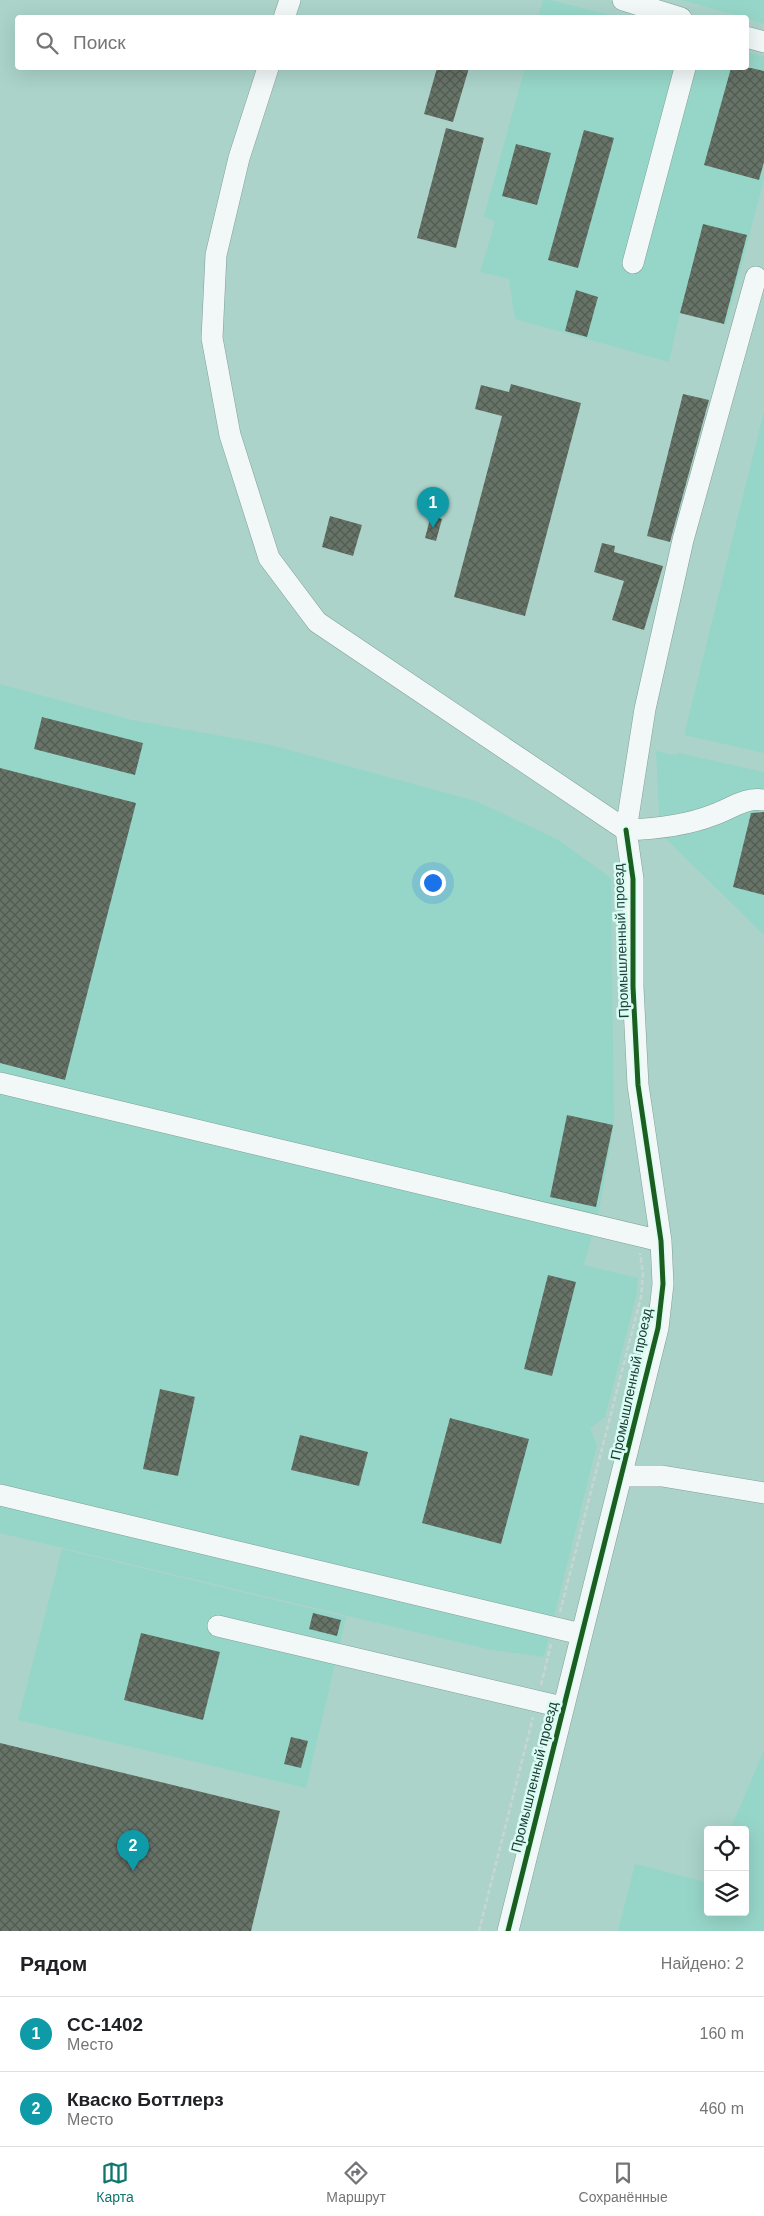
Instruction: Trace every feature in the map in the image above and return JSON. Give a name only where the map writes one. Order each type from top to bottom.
[{"type":"street","points":[[285,15],[290,0]]},
{"type":"street","points":[[623,0],[671,15]]},
{"type":"street","points":[[749,38],[764,42]]},
{"type":"street","points":[[267,70],[239,158],[216,256],[212,338],[230,435],[269,558],[317,622],[626,830],[659,829],[714,815],[735,803],[764,800]]},
{"type":"street","points":[[633,264],[685,70]]},
{"type":"street","name":"Промышленный проезд","points":[[508,1931],[562,1707],[658,1328],[663,1284],[661,1242],[638,1085],[633,987],[633,879],[626,830],[645,709],[683,540],[756,276]]},
{"type":"street","points":[[0,1084],[661,1242]]},
{"type":"street","points":[[622,1476],[662,1476],[764,1493]]},
{"type":"street","points":[[0,1495],[581,1634]]},
{"type":"street","points":[[218,1626],[562,1707]]},
{"type":"path","points":[[479,1931],[641,1297],[643,1274],[638,1236]]},
{"type":"shaded area","points":[[543,0],[550,0],[610,15],[539,15]]},
{"type":"shaded area","points":[[682,0],[764,0],[764,24],[749,19],[749,15],[735,15]]},
{"type":"shaded area","points":[[749,53],[764,57],[764,179],[726,325],[680,313],[669,362],[515,319],[509,279],[480,272],[495,222],[484,216],[524,70],[749,70]]},
{"type":"shaded area","points":[[764,411],[764,753],[684,735]]},
{"type":"shaded area","points":[[0,684],[132,720],[271,745],[476,801],[559,840],[611,878],[614,1123],[599,1211],[584,1265],[638,1278],[636,1297],[605,1417],[590,1428],[597,1445],[544,1657],[491,1650],[0,1533]]},
{"type":"shaded area","points":[[656,751],[675,755],[679,753],[764,772],[764,935],[660,833]]},
{"type":"shaded area","points":[[62,1549],[346,1617],[306,1788],[18,1720]]},
{"type":"shaded area","points":[[764,1750],[764,1931],[618,1931],[635,1864],[704,1881],[704,1916],[749,1916],[749,1826],[732,1826]]},
{"type":"building","points":[[751,68],[764,71],[764,162],[759,180],[704,165],[730,70],[749,70]]},
{"type":"building","points":[[436,70],[468,70],[453,122],[424,114]]},
{"type":"building","points":[[446,128],[484,138],[456,248],[417,238]]},
{"type":"building","points":[[584,130],[614,138],[578,268],[548,260]]},
{"type":"building","points":[[516,144],[551,153],[537,205],[502,196]]},
{"type":"building","points":[[703,224],[747,235],[724,324],[680,313]]},
{"type":"building","points":[[576,290],[598,297],[587,337],[565,331]]},
{"type":"building","points":[[511,384],[581,403],[525,616],[454,597],[502,416],[475,409],[481,385],[509,392]]},
{"type":"building","points":[[683,394],[709,400],[670,542],[647,536]]},
{"type":"building","points":[[431,515],[442,519],[436,541],[425,538]]},
{"type":"building","points":[[330,516],[362,525],[353,556],[322,547]]},
{"type":"building","points":[[602,543],[615,546],[614,552],[663,566],[644,630],[612,620],[624,581],[594,572]]},
{"type":"building","points":[[42,717],[143,743],[135,775],[34,749]]},
{"type":"building","points":[[0,768],[136,803],[65,1080],[0,1063]]},
{"type":"building","points":[[764,812],[764,895],[733,887],[751,813]]},
{"type":"building","points":[[567,1115],[613,1125],[596,1207],[550,1197]]},
{"type":"building","points":[[548,1275],[576,1282],[552,1376],[524,1369]]},
{"type":"building","points":[[160,1389],[195,1397],[178,1476],[143,1469]]},
{"type":"building","points":[[450,1418],[529,1439],[501,1544],[422,1523]]},
{"type":"building","points":[[300,1435],[368,1452],[359,1486],[291,1470]]},
{"type":"building","points":[[313,1613],[341,1620],[337,1636],[309,1629]]},
{"type":"building","points":[[141,1633],[220,1652],[203,1720],[124,1700]]},
{"type":"building","points":[[291,1737],[308,1741],[301,1768],[284,1764]]},
{"type":"building","points":[[0,1743],[280,1811],[251,1931],[0,1931]]},
{"type":"cycle path","points":[[508,1931],[658,1328],[663,1284],[661,1241],[638,1085],[633,987],[633,879],[626,830]]},
{"type":"place","name":"СС-1402","points":[[433,528]]},
{"type":"place","name":"Кваско Боттлерз","points":[[133,1871]]}]
